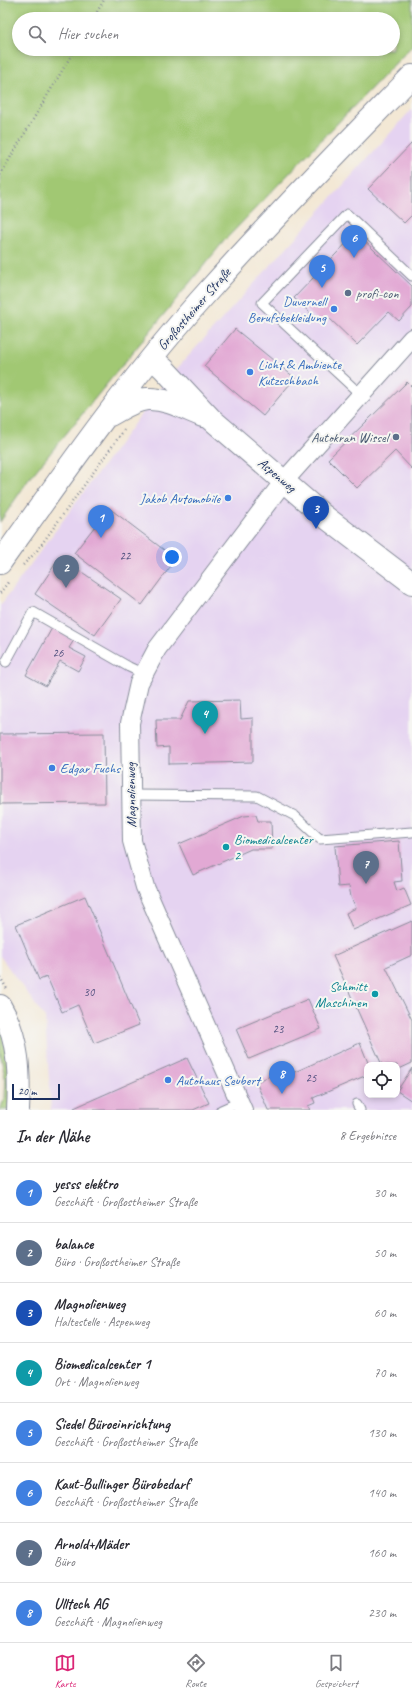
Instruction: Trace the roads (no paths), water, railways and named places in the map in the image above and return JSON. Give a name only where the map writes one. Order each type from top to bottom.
[{"type":"main road","name":"Großostheimer Straße","points":[[5,571],[104,418],[152,358],[210,288],[412,76]]},
{"type":"main road","name":"Aspenweg","points":[[152,358],[210,418],[334,523],[412,583]]},
{"type":"main road","points":[[104,418],[129,404],[146,399],[167,401],[210,418]]},
{"type":"main road","points":[[0,1006],[8,1020],[17,1051],[20,1078],[18,1110]]},
{"type":"street","name":"Magnolienweg","points":[[241,1106],[145,887],[132,841],[130,723],[139,683],[157,649],[284,481],[412,338]]},
{"type":"lane","points":[[361,395],[262,304],[347,214],[412,276]]},
{"type":"lane","points":[[6,662],[33,612],[129,667],[144,674]]},
{"type":"lane","points":[[131,795],[257,796],[295,816],[320,839],[412,832]]},
{"type":"lane","points":[[222,1110],[241,1106]]},
{"type":"place","name":"Kaut-Bullinger Bürobedarf","points":[[354,258]]},
{"type":"place","name":"Siedel Büroeinrichtung","points":[[322,288]]},
{"type":"place","name":"profi-con","points":[[348,293]]},
{"type":"place","name":"Duvernell Berufsbekleidung","points":[[334,309]]},
{"type":"place","name":"Licht & Ambiente Kutzschbach","points":[[250,372]]},
{"type":"place","name":"Autokran Wissel","points":[[396,437]]},
{"type":"place","name":"Jakob Automobile","points":[[228,498]]},
{"type":"place","name":"Magnolienweg","points":[[316,529]]},
{"type":"place","name":"yesss elektro","points":[[101,538]]},
{"type":"place","name":"balance","points":[[66,588]]},
{"type":"place","name":"Biomedicalcenter 1","points":[[205,734]]},
{"type":"place","name":"Edgar Fuchs","points":[[52,768]]},
{"type":"place","name":"Biomedicalcenter 2","points":[[226,847]]},
{"type":"place","name":"Arnold+Mäder","points":[[366,884]]},
{"type":"place","name":"Schmitt Maschinen","points":[[375,994]]},
{"type":"place","name":"Autohaus Seubert","points":[[168,1080]]},
{"type":"place","name":"Ulltech AG","points":[[282,1094]]}]
